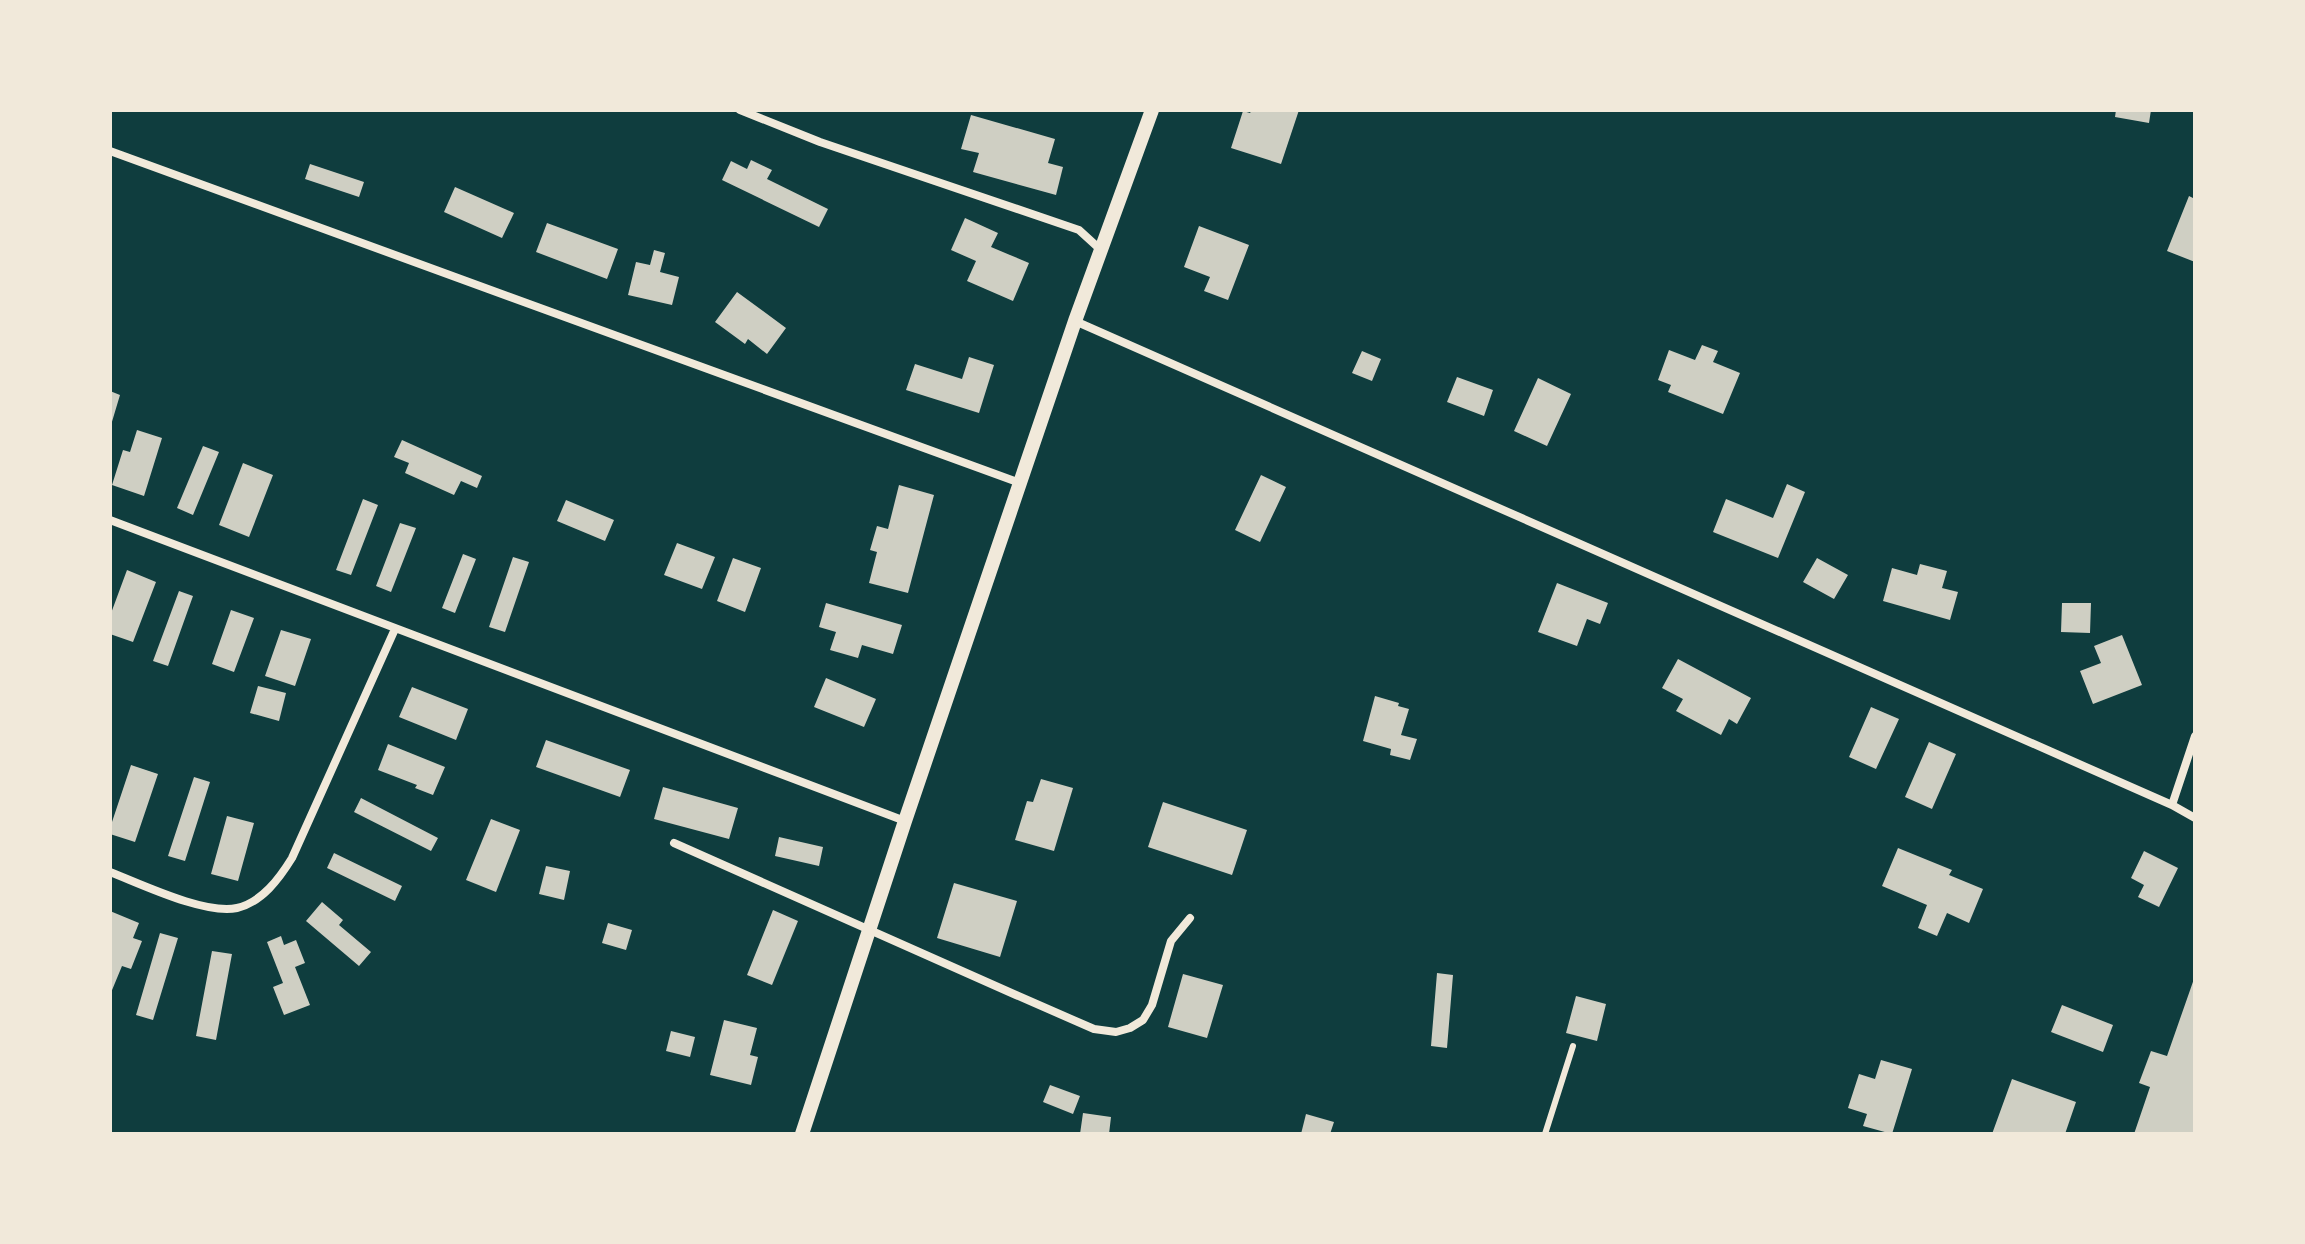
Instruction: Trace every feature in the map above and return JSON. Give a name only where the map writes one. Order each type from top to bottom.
[{"type":"street","points":[[740,110],[820,142],[1079,230],[1102,251]]},
{"type":"street","points":[[802,1134],[1075,321],[1152,110]]},
{"type":"street","points":[[110,151],[1021,483]]},
{"type":"street","points":[[1075,321],[2172,805],[2195,818]]},
{"type":"street","points":[[110,520],[905,821]]},
{"type":"street","points":[[110,872],[210,909],[237,908],[255,900],[276,882],[292,858],[395,629]]},
{"type":"street","points":[[2172,805],[2195,736]]},
{"type":"street","points":[[674,843],[1094,1029],[1116,1032],[1143,1020],[1152,1005],[1171,941],[1190,918]]},
{"type":"lane","points":[[1545,1134],[1573,1046]]},
{"type":"building","points":[[1252,110],[1299,110],[1281,164],[1231,148],[1243,111],[1250,113]]},
{"type":"building","points":[[2116,110],[2151,110],[2149,123],[2115,117]]},
{"type":"building","points":[[971,115],[1055,139],[1048,163],[1063,167],[1056,195],[973,172],[979,153],[961,149]]},
{"type":"building","points":[[751,160],[772,170],[767,179],[828,209],[819,227],[722,180],[731,161],[747,169]]},
{"type":"building","points":[[310,164],[364,182],[359,197],[305,179]]},
{"type":"building","points":[[455,187],[514,213],[502,238],[444,212]]},
{"type":"building","points":[[2189,196],[2195,199],[2195,262],[2167,251]]},
{"type":"building","points":[[965,218],[998,233],[991,247],[1029,263],[1013,301],[967,281],[976,261],[951,250]]},
{"type":"building","points":[[547,223],[618,249],[607,279],[536,252]]},
{"type":"building","points":[[1199,226],[1249,245],[1228,300],[1204,291],[1210,277],[1184,267]]},
{"type":"building","points":[[654,250],[665,253],[660,272],[679,277],[672,305],[628,295],[636,262],[650,265]]},
{"type":"building","points":[[737,292],[786,328],[767,354],[748,339],[745,344],[715,322]]},
{"type":"building","points":[[1702,345],[1718,351],[1713,362],[1740,373],[1723,414],[1668,392],[1671,385],[1658,380],[1669,350],[1695,360]]},
{"type":"building","points":[[1362,351],[1381,359],[1372,381],[1352,373]]},
{"type":"building","points":[[969,357],[994,365],[979,413],[906,390],[915,364],[962,379]]},
{"type":"building","points":[[1457,377],[1493,390],[1484,416],[1447,402]]},
{"type":"building","points":[[1538,378],[1571,394],[1547,446],[1514,431]]},
{"type":"building","points":[[110,391],[120,395],[111,425],[110,425]]},
{"type":"building","points":[[137,430],[162,438],[144,496],[112,485],[123,450],[130,452]]},
{"type":"building","points":[[402,440],[482,476],[477,488],[461,481],[454,495],[405,473],[409,463],[394,457]]},
{"type":"building","points":[[203,446],[219,452],[193,515],[177,508]]},
{"type":"building","points":[[243,463],[273,475],[249,537],[219,525]]},
{"type":"building","points":[[1261,475],[1286,487],[1260,542],[1235,530]]},
{"type":"building","points":[[1787,484],[1805,492],[1778,558],[1713,532],[1726,499],[1773,518]]},
{"type":"building","points":[[899,485],[934,495],[908,593],[869,583],[877,552],[870,550],[877,526],[888,529]]},
{"type":"building","points":[[363,499],[378,505],[351,575],[336,570]]},
{"type":"building","points":[[566,500],[614,520],[605,541],[557,521]]},
{"type":"building","points":[[400,523],[416,528],[391,592],[376,586]]},
{"type":"building","points":[[677,543],[715,557],[702,589],[664,575]]},
{"type":"building","points":[[463,554],[476,559],[455,613],[442,608]]},
{"type":"building","points":[[513,557],[529,562],[505,632],[489,627]]},
{"type":"building","points":[[733,558],[761,568],[745,612],[717,601]]},
{"type":"building","points":[[1817,558],[1848,575],[1834,599],[1803,582]]},
{"type":"building","points":[[1920,564],[1947,571],[1942,588],[1958,592],[1950,620],[1883,601],[1892,568],[1917,575]]},
{"type":"building","points":[[127,570],[156,582],[133,642],[110,634],[110,616]]},
{"type":"building","points":[[1557,583],[1608,603],[1600,624],[1587,619],[1577,646],[1538,632]]},
{"type":"building","points":[[179,591],[193,596],[168,666],[153,661]]},
{"type":"building","points":[[826,603],[902,625],[893,654],[862,645],[858,658],[830,650],[836,632],[819,627]]},
{"type":"building","points":[[2062,603],[2091,603],[2090,633],[2061,632]]},
{"type":"building","points":[[231,610],[254,618],[234,672],[212,664]]},
{"type":"building","points":[[281,630],[311,639],[295,686],[265,676]]},
{"type":"building","points":[[2122,635],[2142,685],[2093,704],[2080,671],[2101,663],[2094,646]]},
{"type":"building","points":[[1678,659],[1751,698],[1737,724],[1729,719],[1721,735],[1676,711],[1683,699],[1662,688]]},
{"type":"building","points":[[826,678],[876,699],[864,727],[814,707]]},
{"type":"building","points":[[258,686],[286,693],[279,721],[250,713]]},
{"type":"building","points":[[412,687],[468,709],[456,740],[399,717]]},
{"type":"building","points":[[1375,696],[1409,709],[1401,735],[1417,739],[1410,760],[1390,755],[1391,749],[1363,741]]},
{"type":"building","points":[[1871,707],[1899,719],[1876,769],[1849,757]]},
{"type":"building","points":[[546,740],[630,770],[620,797],[536,767]]},
{"type":"building","points":[[1929,742],[1956,754],[1932,809],[1905,797]]},
{"type":"building","points":[[388,744],[445,767],[433,795],[415,788],[417,785],[378,770]]},
{"type":"building","points":[[131,765],[158,774],[135,842],[110,834]]},
{"type":"building","points":[[194,777],[210,782],[185,861],[168,856]]},
{"type":"building","points":[[1041,779],[1073,788],[1054,851],[1015,840],[1027,801],[1033,802]]},
{"type":"building","points":[[663,787],[738,808],[729,839],[654,819]]},
{"type":"building","points":[[361,798],[438,838],[431,851],[354,812]]},
{"type":"building","points":[[1163,802],[1247,830],[1232,875],[1148,847]]},
{"type":"building","points":[[227,816],[254,823],[238,881],[211,874]]},
{"type":"building","points":[[491,819],[520,830],[496,892],[466,880]]},
{"type":"building","points":[[779,837],[823,847],[819,866],[775,856]]},
{"type":"building","points":[[1898,848],[1952,870],[1949,875],[1983,889],[1969,923],[1947,913],[1937,936],[1918,928],[1927,905],[1882,886]]},
{"type":"building","points":[[2144,851],[2178,868],[2159,907],[2138,897],[2144,885],[2131,878]]},
{"type":"building","points":[[334,853],[402,886],[395,901],[327,868]]},
{"type":"building","points":[[546,866],[570,871],[564,900],[539,894]]},
{"type":"building","points":[[954,883],[1017,901],[1000,957],[937,938]]},
{"type":"building","points":[[322,902],[343,920],[339,925],[371,952],[359,966],[306,921]]},
{"type":"building","points":[[773,910],[798,921],[772,985],[747,975]]},
{"type":"building","points":[[110,911],[139,923],[133,938],[142,941],[131,969],[122,966],[110,995]]},
{"type":"building","points":[[608,923],[632,930],[626,950],[602,943]]},
{"type":"building","points":[[160,933],[178,938],[153,1020],[136,1015]]},
{"type":"building","points":[[281,936],[284,945],[296,940],[305,963],[295,967],[310,1005],[284,1015],[273,987],[283,983],[267,942]]},
{"type":"building","points":[[212,951],[232,954],[216,1040],[196,1036]]},
{"type":"building","points":[[1437,973],[1453,975],[1447,1048],[1431,1046]]},
{"type":"building","points":[[1183,974],[1223,985],[1207,1038],[1168,1027]]},
{"type":"building","points":[[2195,976],[2195,1134],[2134,1134],[2150,1087],[2139,1083],[2151,1051],[2167,1056]]},
{"type":"building","points":[[1576,996],[1606,1004],[1597,1041],[1566,1033]]},
{"type":"building","points":[[2062,1005],[2113,1025],[2103,1052],[2051,1032]]},
{"type":"building","points":[[724,1020],[757,1028],[750,1055],[758,1057],[751,1085],[710,1075]]},
{"type":"building","points":[[671,1031],[695,1037],[690,1057],[666,1051]]},
{"type":"building","points":[[1881,1060],[1912,1069],[1892,1134],[1863,1126],[1867,1114],[1848,1108],[1859,1074],[1875,1079]]},
{"type":"building","points":[[2012,1079],[2076,1102],[2065,1134],[1992,1134]]},
{"type":"building","points":[[1050,1085],[1080,1096],[1073,1114],[1043,1102]]},
{"type":"building","points":[[1083,1113],[1111,1117],[1109,1134],[1080,1134]]},
{"type":"building","points":[[1306,1114],[1334,1122],[1330,1134],[1301,1134]]}]
